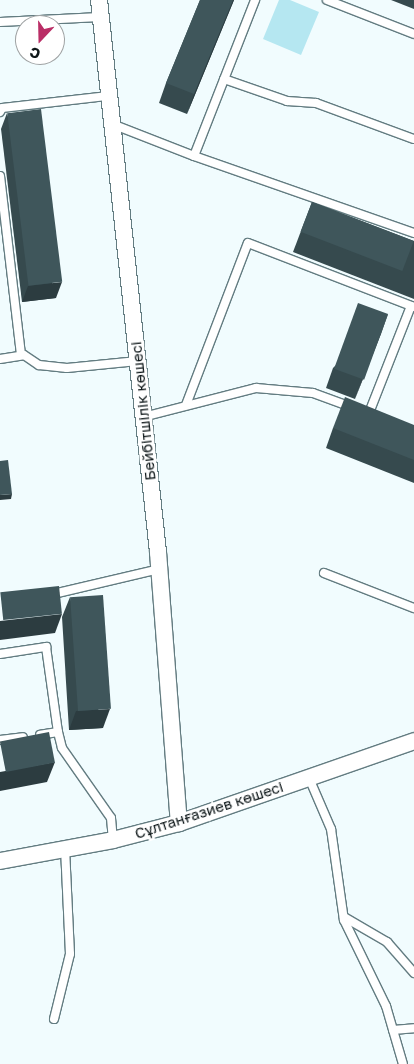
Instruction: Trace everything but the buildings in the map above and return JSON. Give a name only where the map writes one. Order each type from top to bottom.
[{"type":"street","name":"Бейбітшілік көшесі","points":[[99,0],[160,569],[179,823]]},
{"type":"street","name":"Сұлтанғазиев көшесі","points":[[0,861],[113,840],[179,823],[414,741]]},
{"type":"lane","points":[[194,156],[255,0]]},
{"type":"lane","points":[[327,0],[414,34]]},
{"type":"lane","points":[[0,22],[100,17]]},
{"type":"lane","points":[[224,79],[287,101],[316,103],[414,139]]},
{"type":"lane","points":[[0,112],[2,108],[108,96]]},
{"type":"lane","points":[[112,124],[194,156],[414,233]]},
{"type":"lane","points":[[0,176],[21,356]]},
{"type":"lane","points":[[186,406],[248,243],[413,306],[369,413]]},
{"type":"lane","points":[[0,359],[21,356],[39,365],[67,368],[138,362]]},
{"type":"lane","points":[[144,417],[256,388],[313,393],[377,416]]},
{"type":"lane","points":[[38,596],[102,585],[160,569]]},
{"type":"lane","points":[[324,573],[414,608]]},
{"type":"lane","points":[[0,654],[46,647],[62,748],[111,818],[113,840]]},
{"type":"lane","points":[[0,740],[58,732]]},
{"type":"lane","points":[[309,778],[331,829],[344,917],[386,1006],[403,1064]]},
{"type":"lane","points":[[54,1018],[70,954],[65,849]]},
{"type":"lane","points":[[344,917],[387,942],[414,973]]},
{"type":"lane","points":[[393,1030],[414,1028]]},
{"type":"shaded area","points":[[279,0],[290,0],[319,12],[301,55],[263,39]]}]
